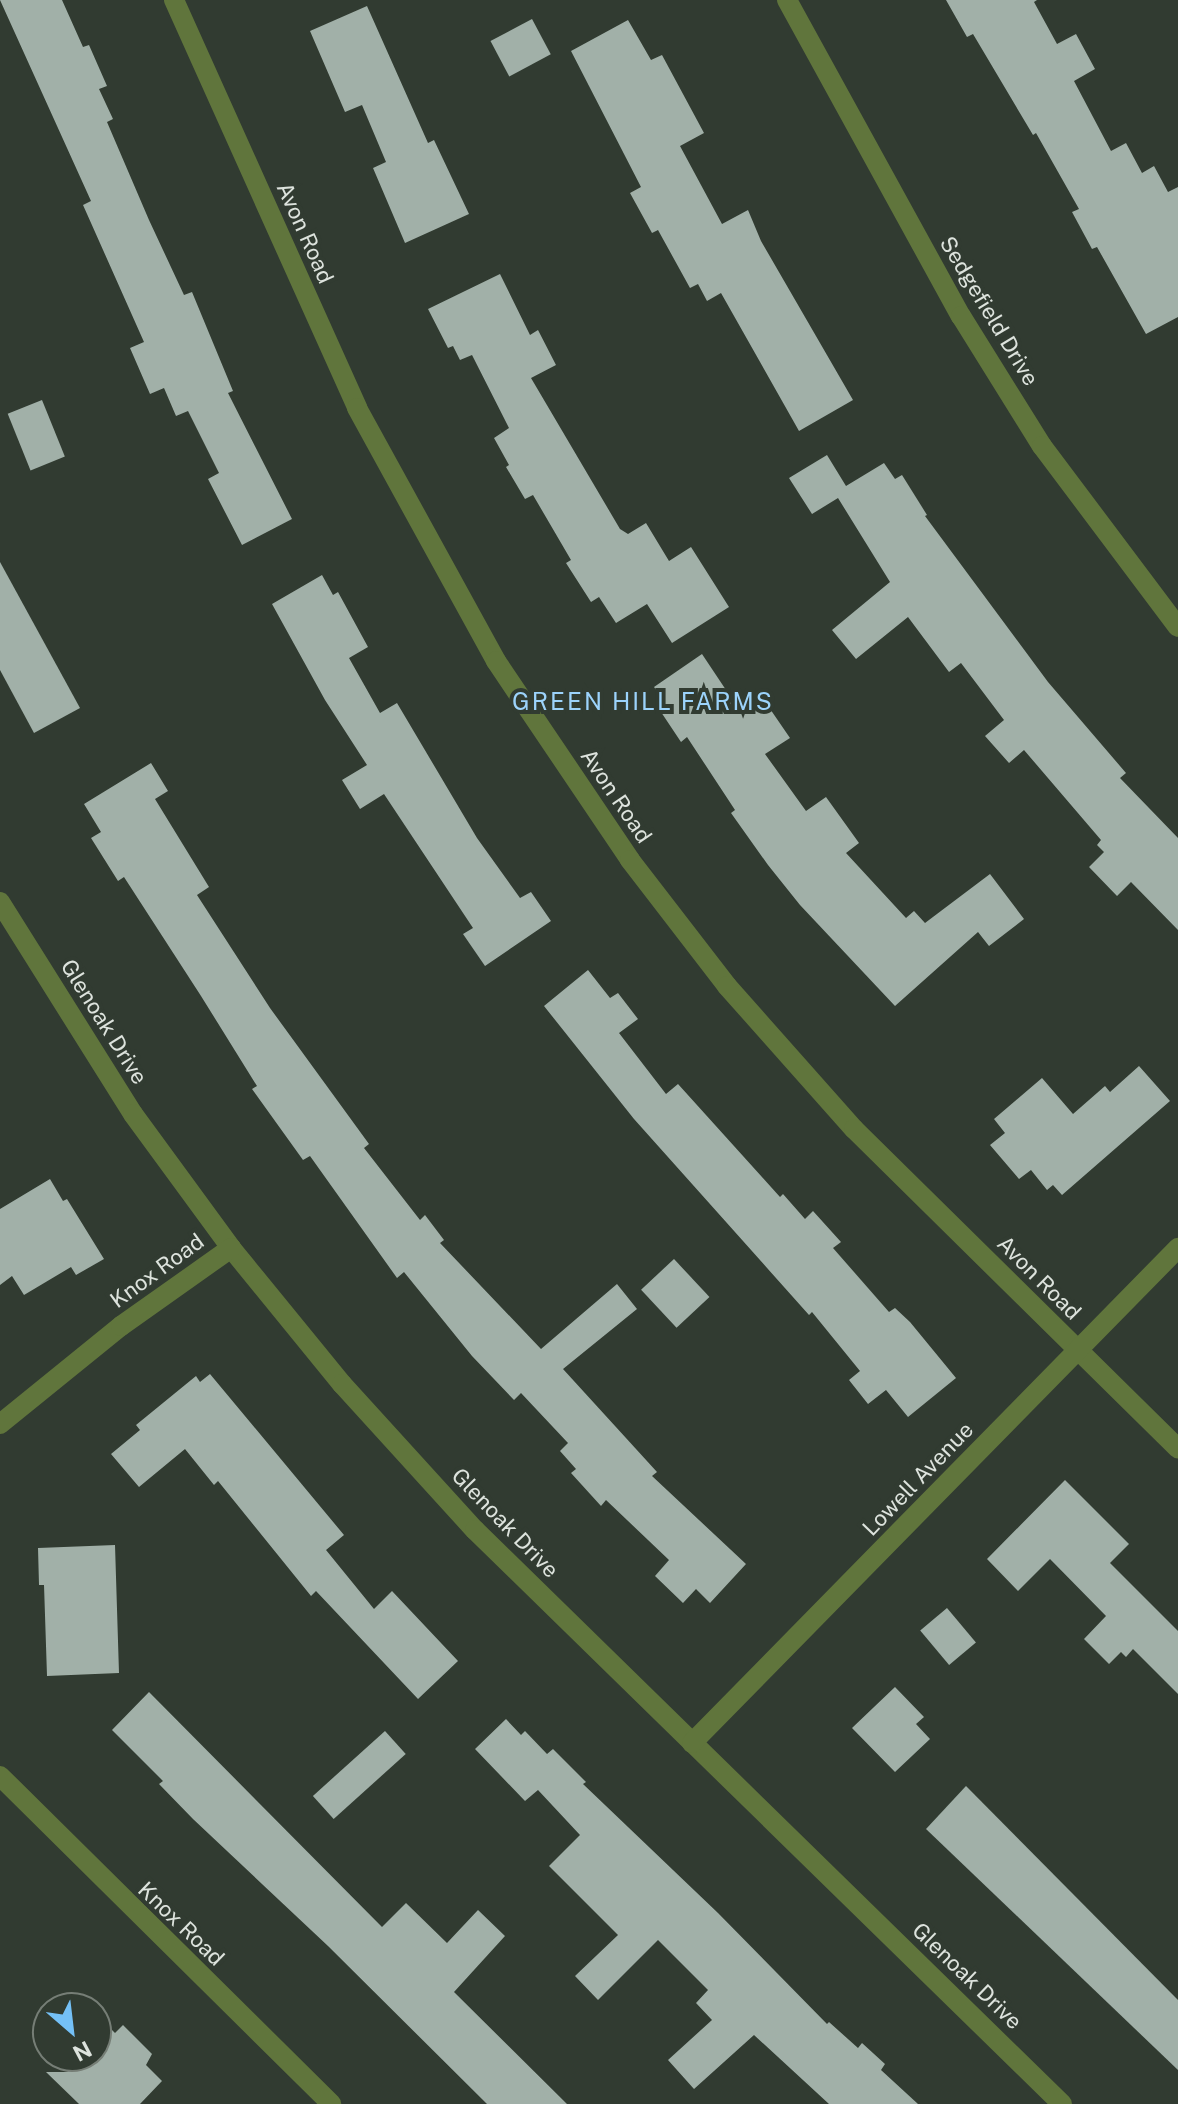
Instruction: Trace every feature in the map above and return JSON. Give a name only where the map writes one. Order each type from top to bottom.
[{"type":"street","name":"Avon Road","points":[[174,0],[357,408],[453,589],[505,674],[630,860],[727,986],[854,1129],[1178,1448]]},
{"type":"street","name":"Sedgefield Drive","points":[[787,0],[961,316],[1034,433],[1140,581],[1178,627]]},
{"type":"street","name":"Glenoak Drive","points":[[0,902],[133,1114],[231,1248],[342,1384],[475,1530],[1062,2104]]},
{"type":"street","name":"Knox Road","points":[[0,1424],[121,1326],[231,1248]]},
{"type":"street","name":"Lowell Avenue","points":[[692,1743],[1178,1248]]},
{"type":"street","name":"Knox Road","points":[[0,1776],[331,2104]]},
{"type":"building","points":[[0,0],[62,0],[83,47],[89,45],[107,86],[99,89],[113,119],[107,122],[184,295],[192,292],[233,391],[228,393],[292,519],[242,545],[208,479],[219,473],[188,411],[176,416],[164,388],[150,394],[130,348],[144,342],[83,205],[91,201]]},
{"type":"building","points":[[946,0],[1037,0],[1034,2],[1057,44],[1076,34],[1095,69],[1074,81],[1111,151],[1126,143],[1142,173],[1154,166],[1168,192],[1178,187],[1178,317],[1146,334],[1097,247],[1092,249],[1072,212],[1079,209],[1036,133],[1033,135],[973,34],[967,37]]},
{"type":"building","points":[[367,6],[428,143],[434,140],[469,214],[405,243],[373,168],[386,162],[362,105],[345,112],[310,31]]},
{"type":"building","points":[[532,19],[551,54],[509,76],[491,41]]},
{"type":"building","points":[[628,20],[651,60],[662,55],[704,133],[680,146],[722,224],[748,210],[761,241],[853,400],[799,431],[721,293],[707,301],[698,284],[690,288],[658,230],[652,233],[630,193],[641,187],[571,51]]},
{"type":"building","points":[[500,274],[530,335],[538,330],[556,365],[531,378],[620,529],[628,534],[646,523],[669,561],[691,547],[729,607],[672,643],[647,604],[616,623],[599,597],[591,602],[566,563],[571,560],[533,495],[525,499],[506,467],[509,465],[494,438],[509,428],[472,355],[460,360],[453,346],[448,348],[428,309]]},
{"type":"building","points":[[42,400],[65,457],[31,470],[8,414]]},
{"type":"building","points":[[827,455],[846,486],[884,463],[895,479],[902,475],[925,516],[1048,682],[1126,773],[1120,778],[1178,838],[1178,930],[1131,882],[1117,896],[1089,867],[1104,852],[1097,845],[1101,840],[1024,750],[1009,763],[985,736],[1004,720],[961,663],[949,672],[908,617],[856,659],[832,630],[890,582],[838,498],[812,514],[789,478]]},
{"type":"building","points":[[0,562],[80,708],[34,733],[0,670]]},
{"type":"building","points":[[322,575],[333,595],[338,592],[368,647],[349,658],[380,713],[397,703],[477,838],[520,898],[531,892],[551,921],[485,966],[463,934],[473,928],[384,794],[360,809],[342,780],[367,765],[325,700],[272,604]]},
{"type":"building","points":[[702,654],[734,702],[740,698],[751,713],[766,703],[790,738],[765,754],[806,811],[826,797],[859,843],[846,853],[906,918],[914,911],[925,923],[990,874],[1024,919],[989,946],[978,932],[895,1006],[800,905],[768,865],[731,813],[735,810],[687,737],[681,742],[657,706],[664,701],[654,687]]},
{"type":"building","points":[[151,763],[168,791],[155,799],[209,887],[197,895],[270,1008],[369,1144],[364,1148],[420,1220],[425,1215],[444,1240],[440,1243],[541,1349],[617,1284],[637,1309],[563,1369],[657,1472],[652,1476],[746,1564],[710,1603],[696,1589],[683,1603],[655,1576],[669,1560],[606,1500],[601,1506],[571,1473],[576,1469],[560,1451],[568,1443],[521,1393],[514,1400],[472,1356],[404,1272],[397,1278],[310,1156],[303,1160],[252,1089],[257,1086],[201,996],[124,877],[118,881],[91,838],[101,832],[84,804]]},
{"type":"building","points":[[588,970],[610,998],[618,993],[638,1019],[619,1033],[666,1094],[678,1084],[780,1197],[783,1194],[805,1219],[813,1211],[841,1242],[833,1248],[889,1312],[895,1308],[910,1322],[956,1378],[908,1417],[886,1390],[868,1404],[849,1380],[860,1371],[812,1312],[809,1315],[634,1119],[544,1006]]},
{"type":"building","points":[[1139,1066],[1170,1101],[1062,1195],[1053,1185],[1047,1190],[1031,1170],[1019,1179],[990,1145],[1005,1133],[994,1119],[1042,1078],[1073,1114],[1105,1086],[1110,1092]]},
{"type":"building","points":[[50,1179],[63,1201],[67,1199],[104,1259],[76,1275],[71,1267],[24,1295],[12,1276],[0,1285],[0,1209]]},
{"type":"building","points":[[674,1259],[709,1297],[677,1328],[641,1290]]},
{"type":"building","points":[[210,1374],[344,1535],[326,1550],[374,1609],[392,1591],[458,1661],[418,1699],[316,1591],[311,1596],[218,1481],[214,1485],[185,1449],[139,1487],[111,1454],[140,1430],[136,1425],[196,1376],[200,1382]]},
{"type":"building","points":[[1065,1480],[1129,1544],[1110,1563],[1178,1631],[1178,1694],[1133,1649],[1126,1657],[1121,1652],[1109,1664],[1084,1639],[1106,1616],[1050,1559],[1018,1591],[987,1559]]},
{"type":"building","points":[[115,1545],[119,1673],[47,1676],[44,1585],[39,1585],[38,1548]]},
{"type":"building","points":[[947,1608],[976,1642],[949,1665],[920,1630]]},
{"type":"building","points":[[895,1687],[924,1717],[916,1724],[930,1739],[895,1772],[852,1728]]},
{"type":"building","points":[[149,1692],[382,1927],[406,1903],[447,1943],[478,1910],[505,1936],[454,1992],[567,2104],[487,2104],[328,1946],[193,1819],[159,1784],[163,1781],[112,1730]]},
{"type":"building","points":[[506,1719],[521,1735],[525,1731],[547,1754],[553,1749],[586,1782],[583,1784],[718,1913],[827,2024],[829,2022],[858,2048],[862,2043],[885,2064],[881,2070],[918,2104],[829,2104],[754,2035],[694,2089],[668,2060],[712,2020],[696,2003],[708,1990],[658,1940],[598,2000],[575,1976],[618,1935],[549,1866],[580,1835],[538,1790],[525,1801],[475,1749]]},
{"type":"building","points":[[385,1731],[406,1754],[334,1819],[313,1796]]},
{"type":"building","points":[[966,1786],[1178,2000],[1178,2070],[926,1829]]},
{"type":"building","points":[[123,2025],[152,2054],[146,2065],[162,2081],[140,2104],[79,2104],[46,2072],[112,2072],[112,2030],[115,2033]]},
{"type":"district","name":"GREEN HILL FARMS","points":[[643,702]]}]
